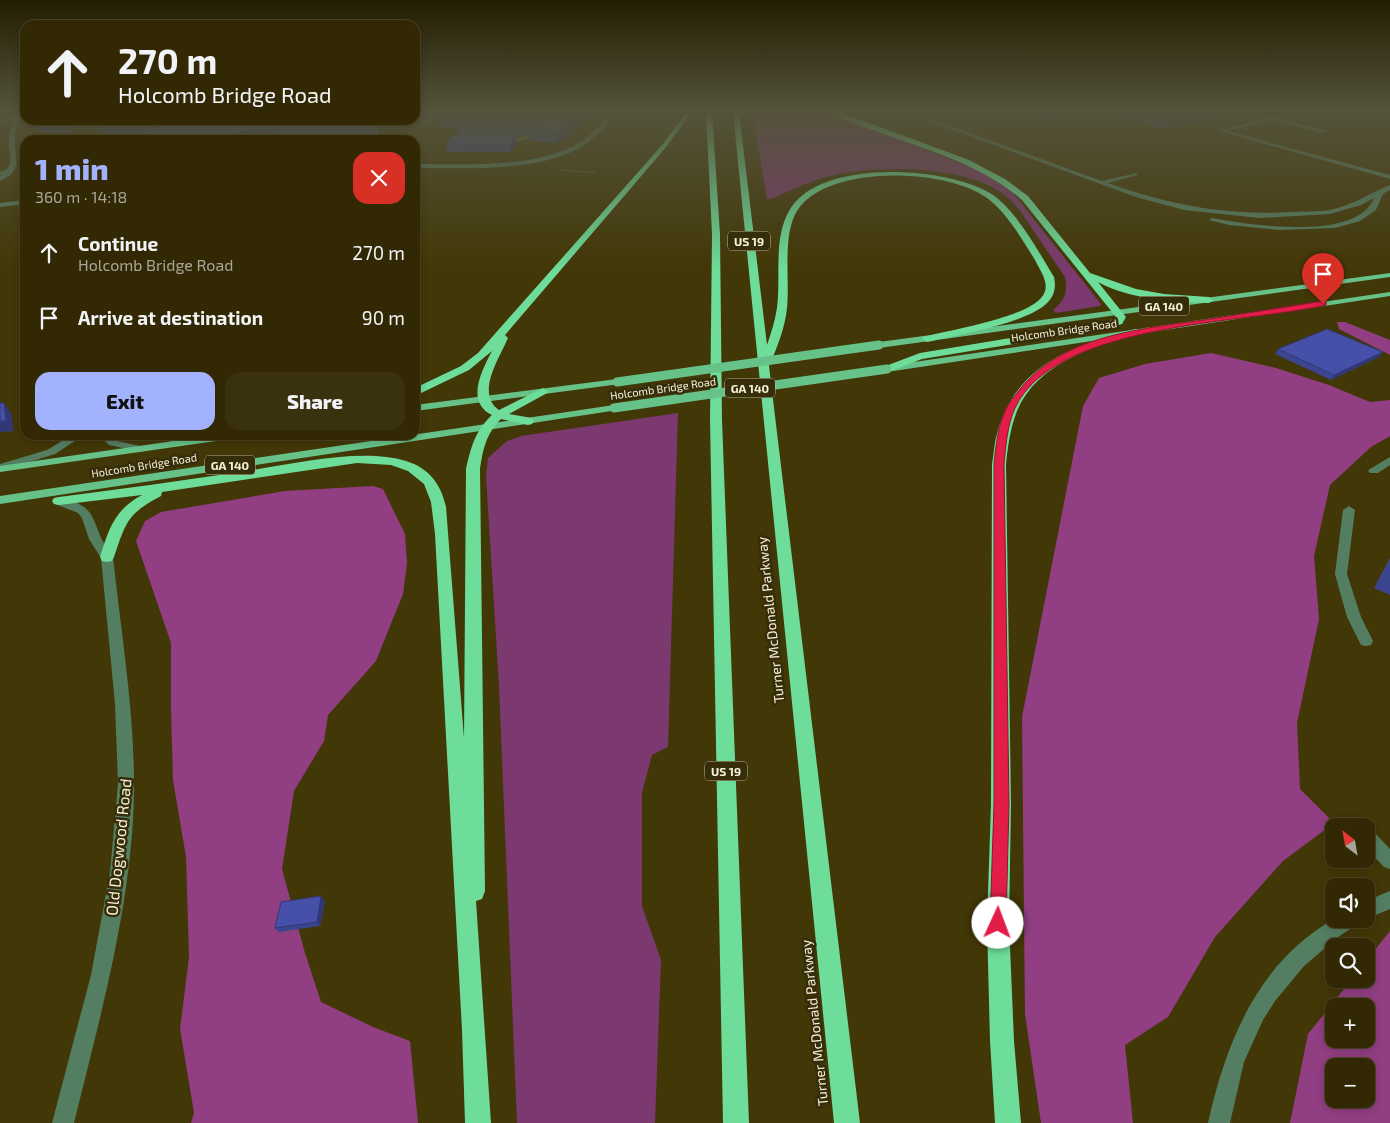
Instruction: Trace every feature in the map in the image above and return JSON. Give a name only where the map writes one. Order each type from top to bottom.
[{"type":"highway","points":[[420,390],[465,368],[482,355],[648,164]]},
{"type":"highway","name":"US 19","points":[[712,164],[716,234],[716,420],[736,1123]]},
{"type":"highway","name":"Turner McDonald Parkway","points":[[742,164],[846,1123]]},
{"type":"highway","points":[[887,369],[920,356],[1110,325],[1120,321],[1121,317],[1118,313],[1025,198],[1006,182],[971,164]]},
{"type":"highway","points":[[763,369],[780,319],[790,216],[800,202],[814,190],[847,179],[882,175],[921,175],[949,180],[978,189],[990,196],[1002,208],[1049,277],[1051,287],[1048,295],[1042,303],[1031,310],[927,339]]},
{"type":"highway","points":[[1079,265],[1105,282],[1133,292],[1158,297],[1209,300]]},
{"type":"highway","points":[[493,421],[483,398],[484,381],[509,325]]},
{"type":"highway","points":[[1008,1123],[1002,1041],[998,923],[1002,804],[999,464],[1002,434],[1007,416],[1016,400],[1043,371],[1058,360],[1083,348],[1136,332]]},
{"type":"highway","points":[[474,1030],[473,468],[478,442],[493,421],[514,405],[542,392]]},
{"type":"highway","points":[[493,421],[528,422]]},
{"type":"highway","points":[[59,501],[164,488],[357,459],[374,459],[404,464],[417,470],[428,479],[435,490],[439,503],[442,534],[474,1030],[478,1123]]},
{"type":"highway","points":[[107,557],[117,524],[124,513],[164,488]]},
{"type":"main road","name":"Holcomb Bridge Road","points":[[420,407],[617,382],[1390,275]]},
{"type":"main road","name":"Holcomb Bridge Road","points":[[528,422],[1390,294]]},
{"type":"main road","name":"Holcomb Bridge Road","points":[[420,433],[493,421]]},
{"type":"main road","name":"Holcomb Bridge Road","points":[[0,469],[203,440]]},
{"type":"main road","name":"Holcomb Bridge Road","points":[[0,502],[377,440]]},
{"type":"main road","points":[[0,502],[59,501]]},
{"type":"street","points":[[10,164],[11,171]]},
{"type":"street","points":[[459,166],[485,164]]},
{"type":"street","points":[[1052,164],[1138,196],[1184,208],[1227,214],[1260,216],[1330,212],[1358,204],[1390,187]]},
{"type":"street","points":[[1341,164],[1390,178]]},
{"type":"street","points":[[420,166],[537,168]]},
{"type":"street","points":[[0,174],[11,171]]},
{"type":"street","points":[[0,179],[11,171]]},
{"type":"street","points":[[1101,182],[1135,174]]},
{"type":"street","points":[[1101,182],[1126,194],[1184,214],[1247,226],[1276,228],[1322,228],[1355,220],[1372,211],[1380,202],[1380,192]]},
{"type":"street","points":[[0,205],[20,203]]},
{"type":"street","points":[[0,469],[51,452],[71,440]]},
{"type":"street","points":[[110,440],[114,443],[141,449]]},
{"type":"street","points":[[1374,471],[1390,460]]},
{"type":"street","name":"Old Dogwood Road","points":[[59,501],[76,505],[86,514],[97,547],[107,557],[122,704],[125,794],[119,872],[101,975],[63,1123]]},
{"type":"street","points":[[1350,510],[1341,574],[1354,617],[1366,641]]},
{"type":"street","points":[[1375,845],[1390,861]]},
{"type":"street","points":[[1375,906],[1390,900]]},
{"type":"street","points":[[1218,1123],[1226,1088],[1238,1051],[1253,1019],[1269,994],[1304,952],[1335,928]]},
{"type":"path","points":[[537,168],[596,173]]},
{"type":"shaded area","points":[[761,164],[964,164],[981,171],[1013,193],[1101,304],[1100,306],[1056,313],[1053,310],[1063,299],[1066,292],[1065,277],[1023,214],[1011,201],[991,186],[971,179],[948,173],[924,170],[899,169],[853,172],[823,178],[767,199]]},
{"type":"shaded area","points":[[1337,322],[1345,322],[1390,340],[1390,355],[1339,329]]},
{"type":"shaded area","points":[[1211,353],[1276,368],[1329,385],[1370,402],[1390,400],[1390,436],[1371,447],[1330,485],[1314,556],[1319,619],[1297,723],[1300,789],[1329,818],[1325,818],[1325,830],[1283,861],[1215,937],[1168,1017],[1125,1045],[1133,1123],[1041,1123],[1025,1014],[1022,717],[1083,406],[1099,378],[1145,364]]},
{"type":"shaded area","points":[[678,413],[668,747],[652,755],[642,793],[642,906],[661,960],[655,1123],[517,1123],[499,686],[486,476],[488,458],[507,441],[521,436]]},
{"type":"shaded area","points":[[373,486],[383,489],[405,534],[407,563],[403,594],[376,661],[328,715],[324,741],[294,791],[282,869],[305,953],[321,1002],[373,1027],[410,1041],[418,1123],[191,1123],[194,1113],[180,1029],[189,957],[186,857],[173,780],[171,643],[136,541],[145,521],[161,512],[285,491]]},
{"type":"shaded area","points":[[1390,931],[1390,1123],[1290,1123],[1308,1034],[1325,1013],[1325,1048],[1375,1048],[1375,998],[1337,998],[1345,988],[1375,988],[1375,950]]},
{"type":"building","points":[[1327,329],[1383,352],[1334,375],[1278,349]]},
{"type":"building","points":[[0,403],[4,403],[6,421],[0,421]]},
{"type":"building","points":[[321,896],[317,922],[275,928],[281,902]]},
{"type":"route","points":[[998,923],[1002,804],[999,454],[1004,424],[1011,407],[1028,384],[1050,365],[1096,343],[1136,332],[1323,304]]}]
